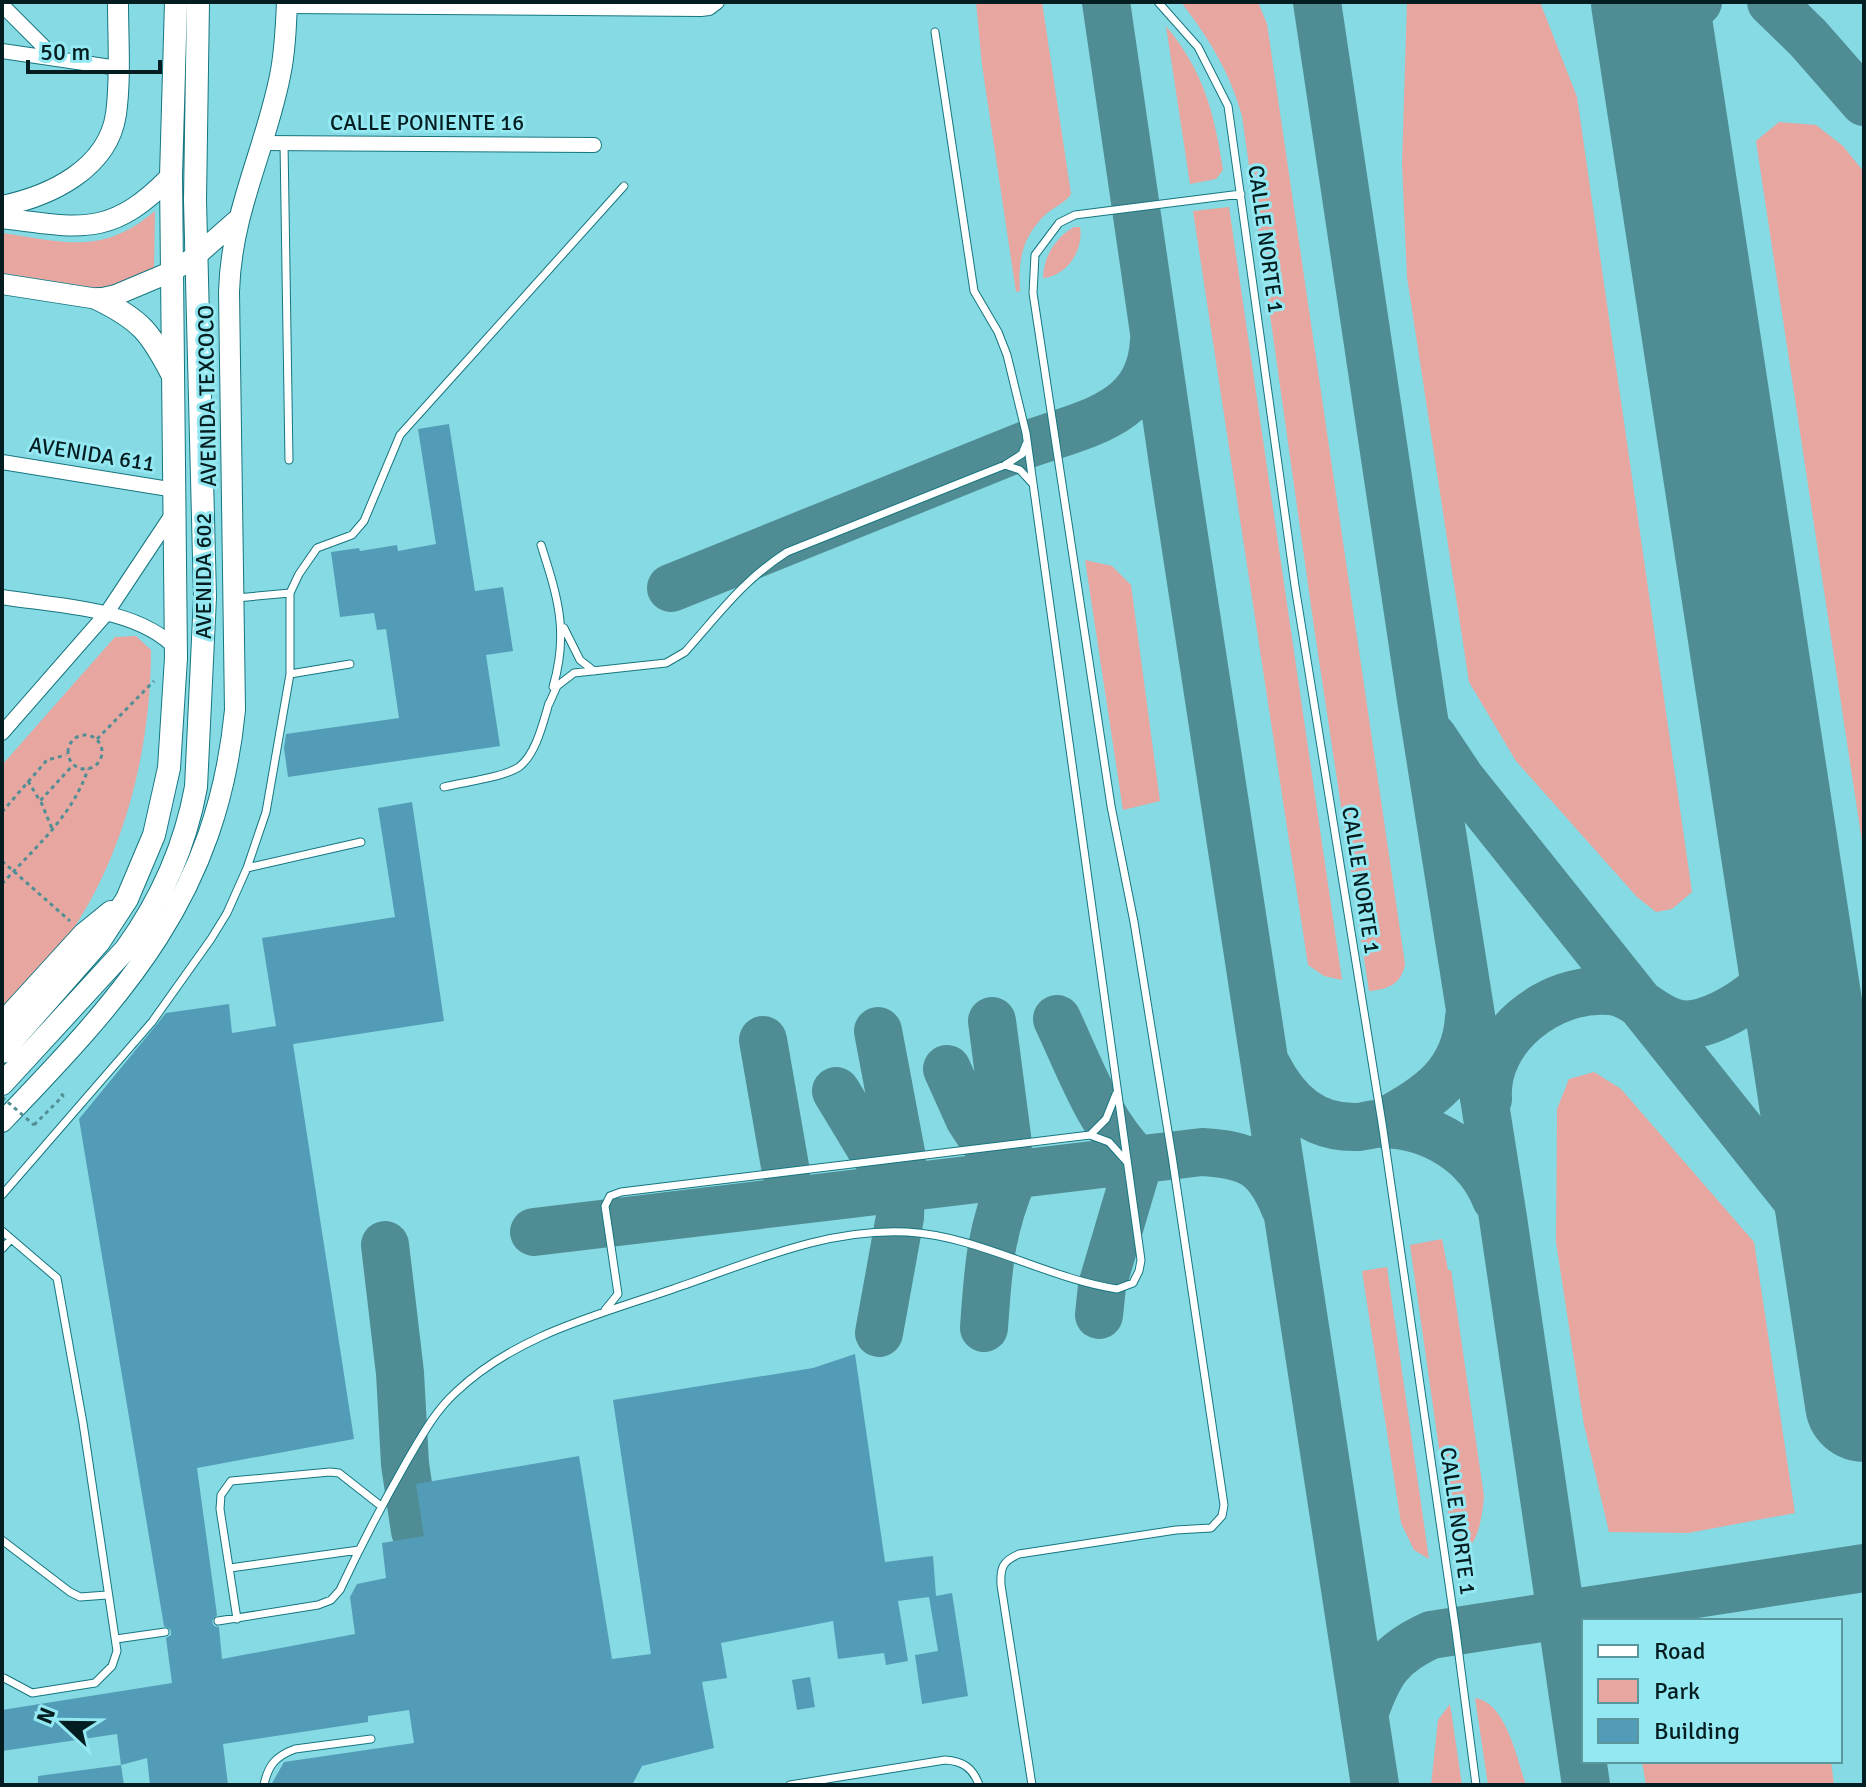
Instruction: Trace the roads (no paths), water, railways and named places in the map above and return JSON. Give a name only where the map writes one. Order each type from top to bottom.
[{"type":"main road","points":[[2,206],[30,199],[65,184],[96,156],[116,116],[119,2]]},
{"type":"main road","name":"AVENIDA 602","points":[[2,1052],[99,942],[127,899],[154,835],[165,791],[175,701],[176,654],[171,176],[176,2]]},
{"type":"main road","name":"AVENIDA 602","points":[[2,1084],[126,949],[174,865],[191,813],[199,761],[205,597],[196,256],[198,2]]},
{"type":"main road","name":"AVENIDA TEXCOCO","points":[[2,1122],[46,1076],[142,963],[194,875],[218,811],[232,744],[235,710],[230,258],[237,220],[280,77],[285,3]]},
{"type":"main road","points":[[2,218],[73,227],[100,225],[134,209],[171,176]]},
{"type":"main road","points":[[98,299],[135,289],[173,271],[196,256],[237,220]]},
{"type":"main road","points":[[2,284],[98,299],[136,320],[162,354],[174,379]]},
{"type":"main road","name":"AVENIDA 602","points":[[2,1024],[84,934],[127,899]]},
{"type":"street","points":[[285,3],[701,9],[716,4]]},
{"type":"street","points":[[2,5],[56,59]]},
{"type":"street","points":[[2,51],[118,68]]},
{"type":"street","name":"CALLE PONIENTE 16","points":[[260,143],[594,145]]},
{"type":"street","name":"AVENIDA 611","points":[[2,462],[176,500]]},
{"type":"street","name":"AVENIDA 602","points":[[2,733],[106,614],[176,500]]},
{"type":"street","points":[[2,597],[106,614],[149,627],[168,639],[176,654]]},
{"type":"lane","name":"CALLE NORTE 1","points":[[1158,2],[1198,47],[1228,106],[1295,586],[1382,1123],[1476,1785]]},
{"type":"lane","points":[[218,1621],[306,1608],[331,1600],[340,1590],[381,1506],[430,1424],[457,1391],[517,1349],[558,1328],[819,1239],[871,1232],[922,1233],[1102,1286],[1123,1289],[1133,1283],[1141,1266],[1026,433],[1007,355],[998,332],[974,291],[935,32]]},
{"type":"lane","points":[[284,143],[289,460]]},
{"type":"lane","points":[[2,1195],[152,1022],[211,939],[247,868],[266,812],[290,674],[290,593],[299,574],[317,548],[352,535],[364,521],[400,435],[624,186]]},
{"type":"lane","points":[[1032,1785],[1001,1585],[1001,1565],[1006,1559],[1019,1554],[1176,1530],[1211,1528],[1222,1516],[1224,1505],[1170,1140],[1134,922],[1111,806],[1033,293],[1032,267],[1035,255],[1050,232],[1075,215],[1241,194]]},
{"type":"lane","points":[[549,704],[563,681],[574,673],[666,663],[674,659],[685,652],[748,580],[787,552],[1005,465],[1022,454],[1026,433]]},
{"type":"lane","points":[[1005,465],[1025,474],[1034,485]]},
{"type":"lane","points":[[541,545],[561,622],[580,660],[594,671]]},
{"type":"lane","points":[[234,598],[290,593]]},
{"type":"lane","points":[[444,787],[507,772],[519,767],[526,759],[537,739],[549,704],[562,653],[561,622]]},
{"type":"lane","points":[[290,674],[350,664]]},
{"type":"lane","points":[[247,868],[361,842]]},
{"type":"lane","points":[[1090,1135],[1108,1116],[1117,1089]]},
{"type":"lane","points":[[604,1312],[618,1294],[605,1209],[608,1199],[614,1195],[1090,1135],[1109,1142],[1127,1162]]},
{"type":"lane","points":[[2,1231],[57,1278],[83,1423],[117,1651],[112,1666],[95,1683],[32,1693],[4,1678]]},
{"type":"lane","points":[[2,1249],[10,1240]]},
{"type":"lane","points":[[618,1294],[637,1301]]},
{"type":"lane","points":[[237,1619],[220,1509],[221,1495],[231,1481],[339,1473],[381,1506]]},
{"type":"lane","points":[[2,1540],[70,1592],[80,1597],[107,1595]]},
{"type":"lane","points":[[230,1568],[359,1550]]},
{"type":"lane","points":[[116,1639],[165,1632]]},
{"type":"lane","points":[[264,1785],[273,1761],[283,1753],[371,1739]]},
{"type":"lane","points":[[790,1785],[945,1760],[967,1765],[979,1785]]}]
